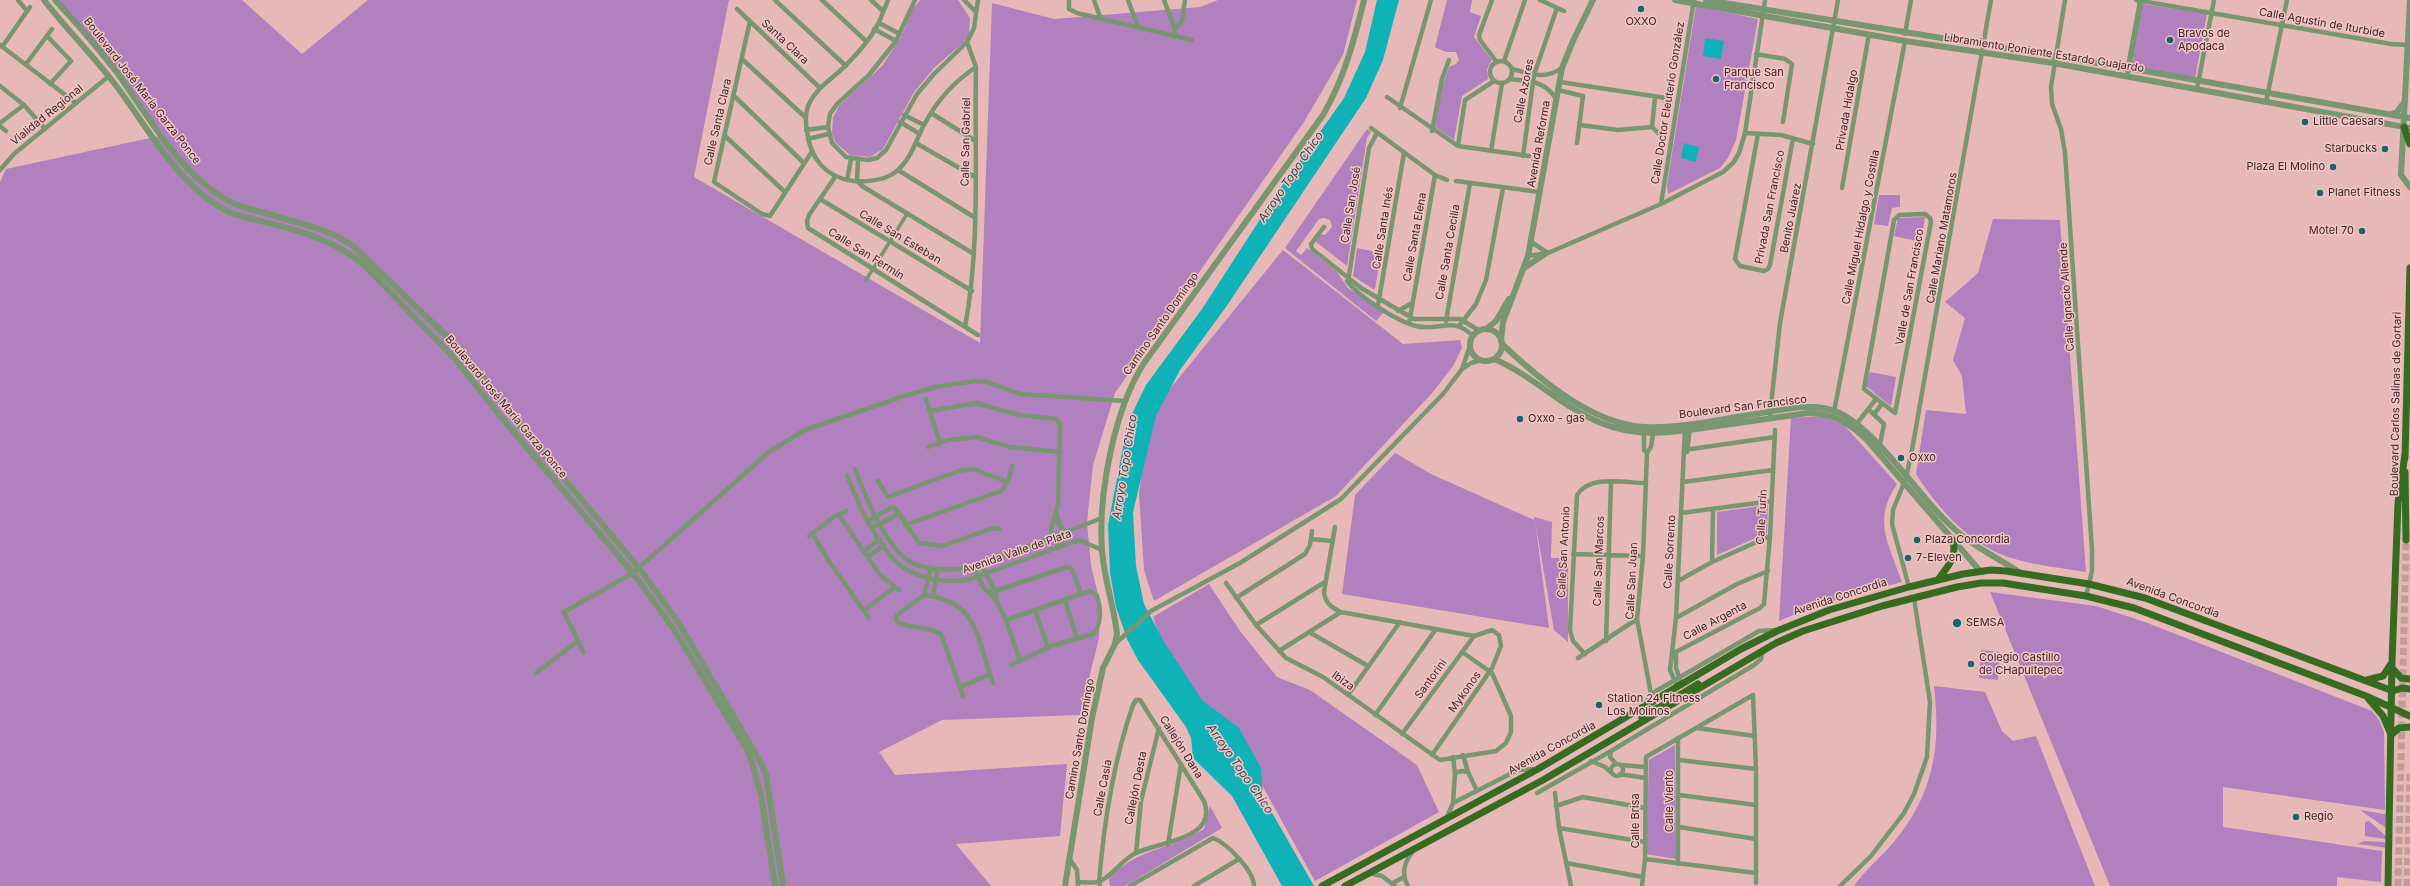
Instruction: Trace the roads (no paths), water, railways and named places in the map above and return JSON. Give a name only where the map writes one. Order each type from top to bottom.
[{"type":"main road","points":[[2407,127],[2410,144]]},
{"type":"main road","name":"Boulevard Carlos Salinas de Gortari","points":[[2406,540],[2405,454],[2410,268]]},
{"type":"main road","points":[[2388,886],[2393,691],[2392,665],[2398,493],[2405,454]]},
{"type":"main road","points":[[1938,580],[1953,560],[1955,550],[1953,540]]},
{"type":"main road","name":"Avenida Concordia","points":[[1680,686],[1741,649],[1777,630],[1829,610],[1909,587],[1980,571],[2021,573],[2089,584],[2145,598],[2393,691],[2402,688],[2410,689]]},
{"type":"main road","points":[[1980,571],[2003,583]]},
{"type":"main road","name":"Avenida Concordia","points":[[1345,886],[1543,780],[1636,726],[1656,708],[1715,678],[1762,650],[1803,631],[1855,614],[1981,582],[2003,583],[2086,596],[2134,608],[2366,696],[2410,716]]},
{"type":"main road","points":[[1855,614],[1866,607],[1905,598],[1909,594],[1909,587]]},
{"type":"main road","points":[[2392,665],[2401,678],[2410,679]]},
{"type":"main road","points":[[2361,680],[2380,678],[2386,674],[2392,665]]},
{"type":"main road","points":[[1656,708],[1680,686],[1715,678]]},
{"type":"main road","points":[[2366,696],[2383,716],[2392,736]]},
{"type":"main road","name":"Avenida Concordia","points":[[1323,885],[1538,769],[1645,708],[1656,708]]},
{"type":"main road","points":[[2392,736],[2399,728],[2410,727]]},
{"type":"street","points":[[18,0],[28,9],[1,46],[76,103]]},
{"type":"street","name":"Boulevard José María Garza Ponce","points":[[44,0],[109,76],[173,164],[190,182],[221,208],[247,218],[312,234],[334,244],[349,253],[364,265],[456,360],[501,417],[633,573],[696,664],[749,753],[761,795],[775,886]]},
{"type":"street","name":"Boulevard José María Garza Ponce","points":[[55,0],[112,66],[180,158],[190,169],[226,200],[314,227],[337,236],[353,246],[426,314],[473,364],[508,412],[639,568],[678,622],[761,763],[766,775],[783,886]]},
{"type":"street","points":[[775,0],[846,66]]},
{"type":"street","points":[[822,0],[866,41]]},
{"type":"street","points":[[871,0],[883,11]]},
{"type":"street","points":[[888,0],[879,23],[866,41],[846,66],[820,88],[811,100],[805,118],[811,153],[822,167],[835,177],[857,181],[907,214],[974,254],[972,291],[965,327]]},
{"type":"street","points":[[915,0],[896,41],[869,74],[836,104],[830,114],[828,134],[835,148],[851,159],[868,160],[882,155],[890,145],[900,122],[926,82],[967,42],[974,28],[975,11],[978,0]]},
{"type":"street","points":[[964,0],[975,11]]},
{"type":"street","points":[[1069,0],[1069,9],[1174,37],[1192,40]]},
{"type":"street","points":[[1094,0],[1100,18]]},
{"type":"street","points":[[1128,0],[1138,27]]},
{"type":"street","points":[[1164,0],[1176,29]]},
{"type":"street","points":[[1174,37],[1176,29],[1182,21],[1185,0]]},
{"type":"street","name":"Camino Santo Domingo","points":[[1065,886],[1092,718],[1104,668],[1115,644],[1116,628],[1102,550],[1102,518],[1106,480],[1124,401],[1144,362],[1326,110],[1346,67],[1364,0]]},
{"type":"street","points":[[1400,108],[1431,0]]},
{"type":"street","points":[[1492,0],[1479,36],[1480,40],[1496,61]]},
{"type":"street","points":[[1504,61],[1525,0]]},
{"type":"street","points":[[1540,0],[1564,11]]},
{"type":"street","name":"Avenida Reforma","points":[[1501,342],[1503,322],[1528,256],[1562,68],[1572,41],[1593,0]]},
{"type":"street","name":"Libramiento Poniente Estardo Guajardo","points":[[1676,0],[1834,25],[1984,46],[2127,77],[2407,127]]},
{"type":"street","name":"Libramiento Poniente Estardo Guajardo","points":[[1706,0],[1763,14]]},
{"type":"street","points":[[1524,268],[1546,253],[1661,204],[1723,172],[1733,163],[1745,133],[1765,0]]},
{"type":"street","name":"Benito Juárez","points":[[1770,415],[1779,329],[1814,144],[1838,0]]},
{"type":"street","points":[[1905,34],[1912,0]]},
{"type":"street","name":"Calle Mariano Matamoros","points":[[1909,587],[1892,524],[1894,510],[1905,480],[1984,46],[1991,0]]},
{"type":"street","name":"Calle Ignacio Allende","points":[[2065,0],[2054,60],[2051,98],[2065,153],[2077,306],[2092,550],[2089,584],[2086,596]]},
{"type":"street","points":[[2127,77],[2139,0]]},
{"type":"street","name":"Calle Agustin de Iturbide","points":[[2139,0],[2283,26],[2409,46]]},
{"type":"street","points":[[2197,89],[2214,0]]},
{"type":"street","points":[[2266,102],[2283,26],[2287,0]]},
{"type":"street","points":[[2405,0],[2410,5]]},
{"type":"street","points":[[2410,0],[2406,97],[2407,127],[2401,175],[2410,187]]},
{"type":"street","name":"Calle Doctor Eleuterio González","points":[[1661,204],[1693,2]]},
{"type":"street","name":"Calle Azores","points":[[1522,156],[1534,74],[1557,8]]},
{"type":"street","name":"Santa Clara","points":[[737,9],[820,88]]},
{"type":"street","name":"Calle Santa Clara","points":[[750,21],[734,96],[714,177],[716,184],[768,216],[772,215],[785,192],[811,153]]},
{"type":"street","points":[[879,23],[900,34]]},
{"type":"street","name":"Libramiento Poniente Estardo Guajardo","points":[[1834,25],[1869,34],[1982,54],[2128,68],[2269,92],[2407,118]]},
{"type":"street","points":[[26,64],[48,37],[52,29]]},
{"type":"street","points":[[874,30],[896,41]]},
{"type":"street","name":"Privada Hidalgo","points":[[1842,188],[1869,34]]},
{"type":"street","points":[[48,37],[70,59],[70,64],[50,84]]},
{"type":"street","name":"Calle Miguel Hidalgo y Costilla","points":[[1834,413],[1905,41]]},
{"type":"street","name":"Calle San Gabriel","points":[[967,42],[976,67],[974,140],[974,254]]},
{"type":"street","points":[[1756,54],[1785,59],[1792,64],[1783,122]]},
{"type":"street","points":[[742,59],[805,118]]},
{"type":"street","points":[[1432,131],[1442,79],[1449,60]]},
{"type":"street","points":[[1496,61],[1504,61],[1512,69],[1534,74],[1551,75],[1562,68]]},
{"type":"street","points":[[1496,61],[1490,69],[1490,75],[1494,81],[1502,83],[1509,79],[1533,82],[1547,87],[1557,100]]},
{"type":"street","name":"Calle San Gabriel","points":[[857,181],[874,181],[898,170],[916,143],[931,113],[956,83],[976,67]]},
{"type":"street","points":[[1509,79],[1512,69]]},
{"type":"street","name":"Vialidad Regional","points":[[0,170],[1,164],[109,76]]},
{"type":"street","points":[[1458,146],[1465,100],[1494,81]]},
{"type":"street","points":[[1560,82],[1666,98]]},
{"type":"street","points":[[1491,151],[1502,83]]},
{"type":"street","points":[[0,86],[24,105],[45,129]]},
{"type":"street","points":[[1558,90],[1583,96],[1577,143]]},
{"type":"street","points":[[734,96],[804,163]]},
{"type":"street","points":[[1387,97],[1432,131],[1458,146],[1529,156]]},
{"type":"street","points":[[1652,127],[1655,97]]},
{"type":"street","points":[[2389,115],[2394,114],[2402,107],[2406,97]]},
{"type":"street","points":[[6,131],[0,124],[24,105]]},
{"type":"street","points":[[931,113],[974,140]]},
{"type":"street","points":[[904,115],[924,125]]},
{"type":"street","points":[[900,122],[920,134]]},
{"type":"street","points":[[1580,125],[1618,130],[1652,127]]},
{"type":"street","points":[[806,130],[828,127]]},
{"type":"street","points":[[1652,127],[1658,133]]},
{"type":"street","points":[[1371,128],[1435,175],[1447,180]]},
{"type":"street","name":"Calle San José","points":[[1347,279],[1369,148],[1377,133]]},
{"type":"street","name":"Privada San Francisco","points":[[1745,133],[1770,133],[1793,138],[1770,265],[1768,269],[1764,271],[1740,266],[1735,259],[1758,134]]},
{"type":"street","points":[[808,139],[828,134]]},
{"type":"street","points":[[724,136],[785,192]]},
{"type":"street","points":[[1793,138],[1814,144]]},
{"type":"street","points":[[916,143],[975,178]]},
{"type":"street","name":"Calle Santa Inés","points":[[1378,305],[1404,153]]},
{"type":"street","points":[[173,164],[180,158]]},
{"type":"street","points":[[847,180],[851,159]]},
{"type":"street","points":[[857,181],[858,160]]},
{"type":"street","points":[[898,170],[974,217]]},
{"type":"street","name":"Calle Santa Elena","points":[[1409,324],[1435,175]]},
{"type":"street","name":"Calle San Fermín","points":[[835,177],[807,219],[808,228],[978,335]]},
{"type":"street","points":[[1456,181],[1540,192]]},
{"type":"street","name":"Calle Santa Cecilia","points":[[1446,325],[1470,183]]},
{"type":"street","points":[[1459,326],[1476,304],[1486,280],[1503,188]]},
{"type":"street","name":"Calle San Esteban","points":[[820,199],[972,291]]},
{"type":"street","points":[[866,280],[907,214]]},
{"type":"street","name":"Valle de San Francisco","points":[[1925,214],[1930,218],[1930,222],[1896,413],[1882,404],[1864,389],[1894,220],[1899,216],[1925,214]]},
{"type":"street","points":[[1324,227],[1311,247],[1378,305],[1409,324],[1423,327],[1446,325],[1459,326],[1473,336]]},
{"type":"street","points":[[1531,242],[1546,253]]},
{"type":"street","points":[[1528,256],[1546,253]]},
{"type":"street","points":[[1347,279],[1411,318],[1420,320],[1464,319],[1483,330],[1495,332],[1501,342],[1501,350],[1494,359],[1481,360],[1471,363],[1462,369]]},
{"type":"street","name":"Avenida Reforma","points":[[1483,330],[1496,321],[1512,295]]},
{"type":"street","points":[[1394,315],[1412,303]]},
{"type":"street","points":[[419,322],[426,314]]},
{"type":"street","points":[[1115,644],[1152,611],[1240,563],[1341,499],[1443,394],[1462,369],[1473,336],[1483,330]]},
{"type":"street","name":"Boulevard San Francisco","points":[[1501,342],[1564,395],[1603,418],[1643,427],[1687,427]]},
{"type":"street","points":[[1470,346],[1474,355],[1481,360]]},
{"type":"street","name":"Boulevard San Francisco","points":[[1494,359],[1512,368],[1592,419],[1608,426],[1644,433],[1653,433],[1813,408],[1834,413],[1855,425],[1880,447],[1953,540],[1980,571]]},
{"type":"street","points":[[584,652],[564,612],[633,573],[770,451],[805,430],[935,388],[975,381],[987,382],[1020,394],[1124,401]]},
{"type":"street","points":[[926,399],[940,443]]},
{"type":"street","points":[[1855,425],[1876,399]]},
{"type":"street","points":[[930,412],[977,404],[1019,415],[1057,419],[1060,423],[1060,452],[1056,513],[1052,526],[1052,537],[1060,547]]},
{"type":"street","points":[[1874,414],[1882,404]]},
{"type":"street","points":[[1868,409],[1884,426],[1878,454]]},
{"type":"street","name":"Boulevard San Francisco","points":[[1855,425],[1878,454],[1968,542],[2021,573]]},
{"type":"street","name":"Calle Sorrento","points":[[1674,652],[1687,427]]},
{"type":"street","name":"Calle Turín","points":[[1764,604],[1768,571],[1775,430]]},
{"type":"street","name":"Calle San Juan","points":[[1644,433],[1644,450],[1647,453]]},
{"type":"street","name":"Calle San Juan","points":[[1653,433],[1652,444],[1647,453],[1643,556],[1637,619],[1650,694],[1656,708],[1665,719]]},
{"type":"street","points":[[1686,452],[1775,437]]},
{"type":"street","points":[[928,447],[940,443],[977,438],[1010,447],[1060,452]]},
{"type":"street","points":[[905,525],[1001,491],[1008,482],[1012,466]]},
{"type":"street","name":"Avenida Valle de Plata","points":[[855,469],[875,517],[889,538],[906,559],[931,567],[959,571],[974,568],[1102,518]]},
{"type":"street","points":[[878,481],[888,497],[958,471],[973,469],[1001,478],[1008,482]]},
{"type":"street","points":[[1683,482],[1773,470]]},
{"type":"street","name":"Avenida Valle de Plata","points":[[847,475],[854,494],[868,521],[882,542],[903,568],[928,577],[962,581],[1079,540],[1102,550]]},
{"type":"street","name":"Calle San Marcos","points":[[1606,641],[1611,482]]},
{"type":"street","name":"Calle San Antonio","points":[[1585,654],[1573,641],[1570,630],[1572,554],[1577,495],[1581,489],[1591,483],[1646,483]]},
{"type":"street","points":[[854,494],[863,491]]},
{"type":"street","points":[[1681,513],[1772,501]]},
{"type":"street","points":[[868,521],[890,508],[895,508],[905,525],[919,543],[940,547],[992,528],[1000,529]]},
{"type":"street","points":[[1712,562],[1713,509]]},
{"type":"street","points":[[846,511],[811,535],[869,618]]},
{"type":"street","points":[[1056,513],[1059,524],[1065,532],[1060,547]]},
{"type":"street","points":[[872,528],[898,514]]},
{"type":"street","points":[[839,515],[880,575],[894,588],[899,590]]},
{"type":"street","points":[[1335,527],[1325,582],[1326,600],[1332,607],[1341,612],[1474,636]]},
{"type":"street","points":[[1236,598],[1302,557],[1307,550],[1312,531]]},
{"type":"street","points":[[1678,582],[1712,562],[1770,536]]},
{"type":"street","points":[[864,551],[889,538]]},
{"type":"street","points":[[1311,539],[1332,541]]},
{"type":"street","points":[[868,557],[882,542]]},
{"type":"street","points":[[1572,554],[1643,556]]},
{"type":"street","points":[[982,565],[985,574],[995,590],[996,600]]},
{"type":"street","points":[[931,567],[924,595],[897,615],[896,620],[899,624],[932,630],[941,634],[963,696]]},
{"type":"street","points":[[989,593],[1067,567],[1072,570],[1082,594]]},
{"type":"street","points":[[932,596],[938,568]]},
{"type":"street","points":[[974,568],[977,576],[996,600],[1006,620],[1020,661]]},
{"type":"street","points":[[1676,618],[1737,584],[1768,571]]},
{"type":"street","points":[[1256,625],[1325,582]]},
{"type":"street","name":"Ibiza","points":[[1226,583],[1256,625],[1279,651],[1294,663],[1322,677],[1440,760],[1463,755],[1496,751],[1506,743],[1511,732],[1511,716],[1490,671]]},
{"type":"street","points":[[864,610],[894,588]]},
{"type":"street","points":[[1006,620],[1090,591],[1095,594],[1100,608],[1095,633],[1048,648],[1011,665]]},
{"type":"street","points":[[924,595],[957,604],[969,616],[993,683]]},
{"type":"street","points":[[1840,886],[1871,856],[1904,813],[1914,794],[1928,757],[1930,702],[1914,598]]},
{"type":"street","points":[[1065,600],[1077,639]]},
{"type":"street","name":"Calle Argenta","points":[[1680,686],[1674,652],[1760,608],[1764,604]]},
{"type":"street","points":[[1035,610],[1048,648]]},
{"type":"street","points":[[1279,651],[1341,612]]},
{"type":"street","points":[[1578,658],[1606,641],[1637,619]]},
{"type":"street","points":[[1348,695],[1400,622]]},
{"type":"street","points":[[1375,714],[1436,629]]},
{"type":"street","name":"Mykonos","points":[[1432,755],[1490,671],[1500,650],[1499,635],[1492,630],[1474,636]]},
{"type":"street","points":[[1645,708],[1650,694],[1680,686],[1699,666],[1759,631],[1777,630]]},
{"type":"street","points":[[1309,632],[1368,666]]},
{"type":"street","name":"Santorini","points":[[1402,734],[1474,636]]},
{"type":"street","points":[[536,673],[578,641]]},
{"type":"street","points":[[1537,792],[1591,761],[1612,751],[1758,662],[1762,650]]},
{"type":"street","points":[[1462,652],[1490,671]]},
{"type":"street","points":[[1699,666],[1703,673]]},
{"type":"street","points":[[960,687],[990,674]]},
{"type":"street","points":[[1678,738],[1754,696],[1756,769],[1756,883]]},
{"type":"street","name":"Calle Casia","points":[[1100,884],[1103,835],[1116,763],[1132,705],[1136,700],[1140,700]]},
{"type":"street","name":"Callejón Dana","points":[[1140,700],[1206,805],[1201,827],[1191,834],[1168,844]]},
{"type":"street","name":"Callejón Desta","points":[[1136,853],[1141,801],[1159,728]]},
{"type":"street","points":[[1697,728],[1755,736]]},
{"type":"street","name":"Calle Brisa","points":[[1642,886],[1645,859],[1646,757],[1678,738]]},
{"type":"street","name":"Calle Viento","points":[[1678,738],[1678,864]]},
{"type":"street","points":[[1612,751],[1610,757],[1623,769],[1620,774]]},
{"type":"street","points":[[1463,755],[1468,772],[1477,791]]},
{"type":"street","points":[[1447,817],[1453,804],[1455,773],[1453,757]]},
{"type":"street","points":[[1679,760],[1756,769]]},
{"type":"street","points":[[1591,761],[1605,767],[1612,773],[1645,778]]},
{"type":"street","points":[[1069,858],[1076,867],[1078,884],[1100,884],[1136,853],[1168,844],[1181,764]]},
{"type":"street","points":[[1612,773],[1611,768],[1618,765],[1645,767]]},
{"type":"street","points":[[1453,804],[1518,770],[1538,769]]},
{"type":"street","points":[[1455,773],[1462,771],[1468,772]]},
{"type":"street","points":[[1543,780],[1561,779]]},
{"type":"street","points":[[1555,793],[1559,828],[1571,886]]},
{"type":"street","points":[[1679,795],[1756,805]]},
{"type":"street","points":[[1556,806],[1583,797],[1645,808]]},
{"type":"street","points":[[1559,828],[1645,842]]},
{"type":"street","points":[[1679,828],[1756,839]]},
{"type":"street","points":[[1130,886],[1213,838],[1222,842],[1239,859],[1254,885]]},
{"type":"street","points":[[1408,886],[1404,877],[1407,860],[1416,848]]},
{"type":"street","points":[[1194,886],[1239,859]]},
{"type":"street","points":[[1645,859],[1756,873]]},
{"type":"street","points":[[1566,863],[1643,877]]},
{"type":"street","points":[[1369,873],[1382,876],[1394,885],[1404,877]]},
{"type":"water","name":"Arroyo Topo Chico","points":[[1377,0],[1399,0],[1383,60],[1366,98],[1226,307],[1180,370],[1156,416],[1133,512],[1136,566],[1144,604],[1164,642],[1202,700],[1239,728],[1261,768],[1263,797],[1314,886],[1282,886],[1232,796],[1193,758],[1191,738],[1186,727],[1138,660],[1127,639],[1116,607],[1110,573],[1108,525],[1125,437],[1131,416],[1146,385],[1202,309],[1279,190],[1344,98],[1365,52]]},
{"type":"water","points":[[1705,38],[1724,41],[1721,59],[1703,56]]},
{"type":"water","points":[[1684,143],[1699,147],[1696,162],[1681,158]]},
{"type":"tunnel","points":[[2398,886],[2406,540]]},
{"type":"tunnel","points":[[2407,886],[2410,773]]},
{"type":"place","name":"OXXO","points":[[1641,9]]},
{"type":"place","name":"Bravos de Apodaca","points":[[2170,40]]},
{"type":"place","name":"Parque San Francisco","points":[[1716,79]]},
{"type":"place","name":"Little Caesars","points":[[2305,122]]},
{"type":"place","name":"Starbucks","points":[[2385,149]]},
{"type":"place","name":"Plaza El Molino","points":[[2333,167]]},
{"type":"place","name":"Planet Fitness","points":[[2320,193]]},
{"type":"place","name":"Motel 70","points":[[2362,231]]},
{"type":"place","name":"Oxxo - gas","points":[[1520,419]]},
{"type":"place","name":"Oxxo","points":[[1901,458]]},
{"type":"place","name":"Plaza Concordia","points":[[1917,540]]},
{"type":"place","name":"7-Eleven","points":[[1908,558]]},
{"type":"place","name":"SEMSA","points":[[1957,623]]},
{"type":"place","name":"Colegio Castillo de CHapultepec","points":[[1971,664]]},
{"type":"place","name":"Station 24 Fitness Los Molinos","points":[[1599,705]]},
{"type":"place","name":"Regio","points":[[2296,817]]}]
